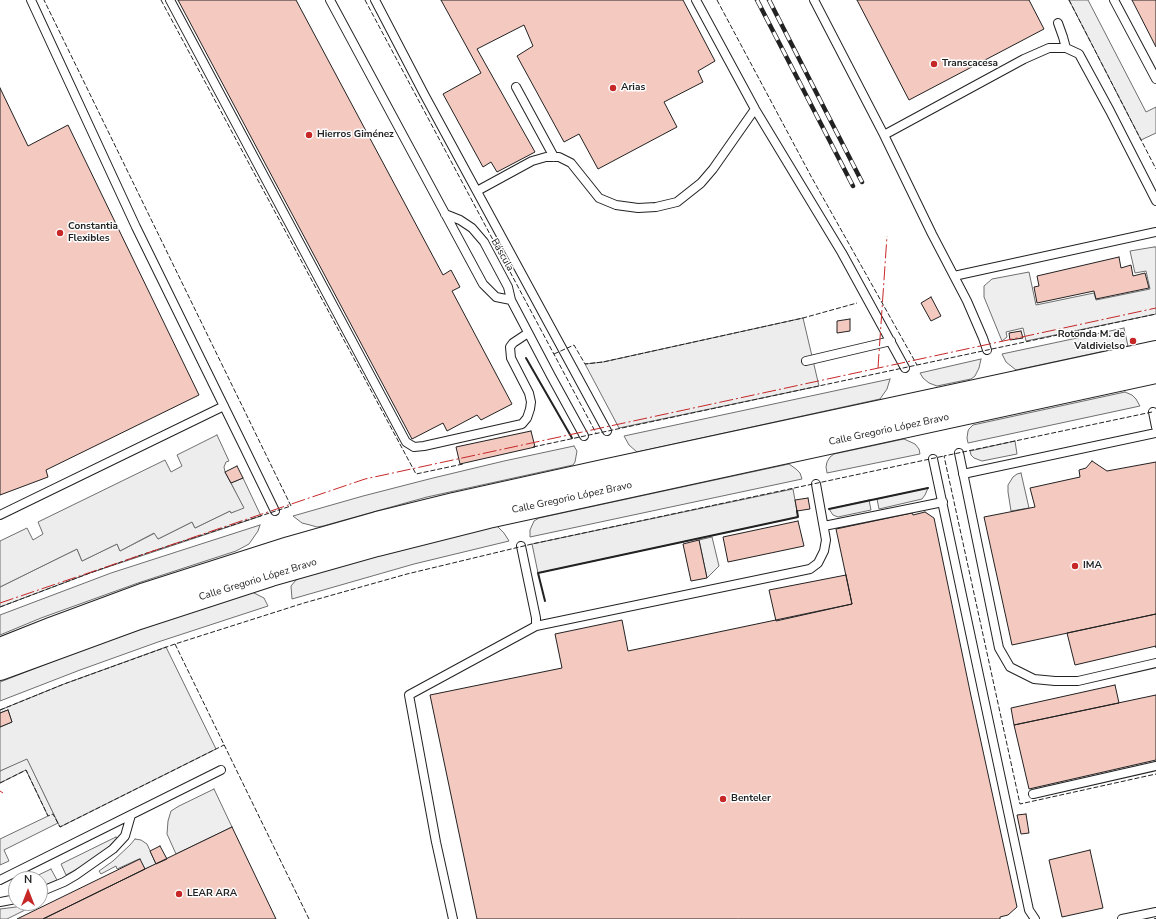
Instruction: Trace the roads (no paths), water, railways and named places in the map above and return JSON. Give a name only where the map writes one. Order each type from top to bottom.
[{"type":"main road","name":"Calle Gregorio López Bravo","points":[[0,649],[142,595],[289,548],[385,521],[595,472],[1156,352]]},
{"type":"main road","name":"Calle Gregorio López Bravo","points":[[0,669],[146,616],[271,574],[377,545],[508,512],[1156,372]]},
{"type":"lane","points":[[31,0],[136,227],[274,512]]},
{"type":"lane","points":[[170,0],[406,442],[414,447],[424,446],[522,424],[527,418],[530,409],[529,393],[511,358],[510,347],[513,343],[528,334]]},
{"type":"lane","points":[[330,0],[483,284],[496,297],[511,300]]},
{"type":"lane","points":[[375,0],[424,94],[607,431]]},
{"type":"lane","points":[[696,0],[755,109],[842,253],[905,368]]},
{"type":"lane","points":[[814,0],[884,135],[967,301],[987,350]]},
{"type":"lane","points":[[1114,0],[1156,79]]},
{"type":"lane","points":[[1058,24],[1066,48]]},
{"type":"lane","points":[[884,135],[1024,59],[1049,48],[1066,48],[1079,54],[1156,202]]},
{"type":"lane","points":[[516,86],[554,157]]},
{"type":"lane","points":[[478,191],[532,161],[546,157],[559,157],[571,163],[599,198],[616,205],[638,208],[656,207],[677,202],[701,183],[714,169],[755,109]]},
{"type":"lane","name":"Báscula","points":[[445,214],[460,220],[472,228],[484,242],[508,287],[511,300],[528,334],[584,436]]},
{"type":"lane","points":[[954,276],[1156,232]]},
{"type":"lane","points":[[806,361],[891,341]]},
{"type":"lane","points":[[0,515],[224,406]]},
{"type":"lane","points":[[1153,412],[1156,427]]},
{"type":"lane","points":[[963,474],[1156,433]]},
{"type":"lane","points":[[958,453],[999,648],[1010,666],[1034,679],[1078,681],[1156,664]]},
{"type":"lane","points":[[934,459],[1029,910],[1035,919]]},
{"type":"lane","points":[[453,919],[436,842],[409,695],[536,626],[810,569],[818,563],[824,551],[826,540],[816,484]]},
{"type":"lane","points":[[824,526],[943,502]]},
{"type":"lane","points":[[522,546],[536,618],[536,626]]},
{"type":"lane","points":[[1034,794],[1156,766]]},
{"type":"lane","points":[[0,880],[222,770]]},
{"type":"lane","points":[[48,889],[76,875],[113,849],[125,836],[131,815]]},
{"type":"lane","points":[[1122,919],[1156,912]]},
{"type":"railway","points":[[757,0],[853,186]]},
{"type":"railway","points":[[769,0],[862,182]]},
{"type":"place","name":"Transcacesa","points":[[934,64]]},
{"type":"place","name":"Arias","points":[[613,88]]},
{"type":"place","name":"Hierros Giménez","points":[[309,135]]},
{"type":"place","name":"Constantia Flexibles","points":[[60,233]]},
{"type":"place","name":"Rotonda M. de Valdivielso","points":[[1133,341]]},
{"type":"place","name":"IMA","points":[[1075,566]]},
{"type":"place","name":"Benteler","points":[[723,799]]},
{"type":"place","name":"LEAR ARA","points":[[179,894]]}]
